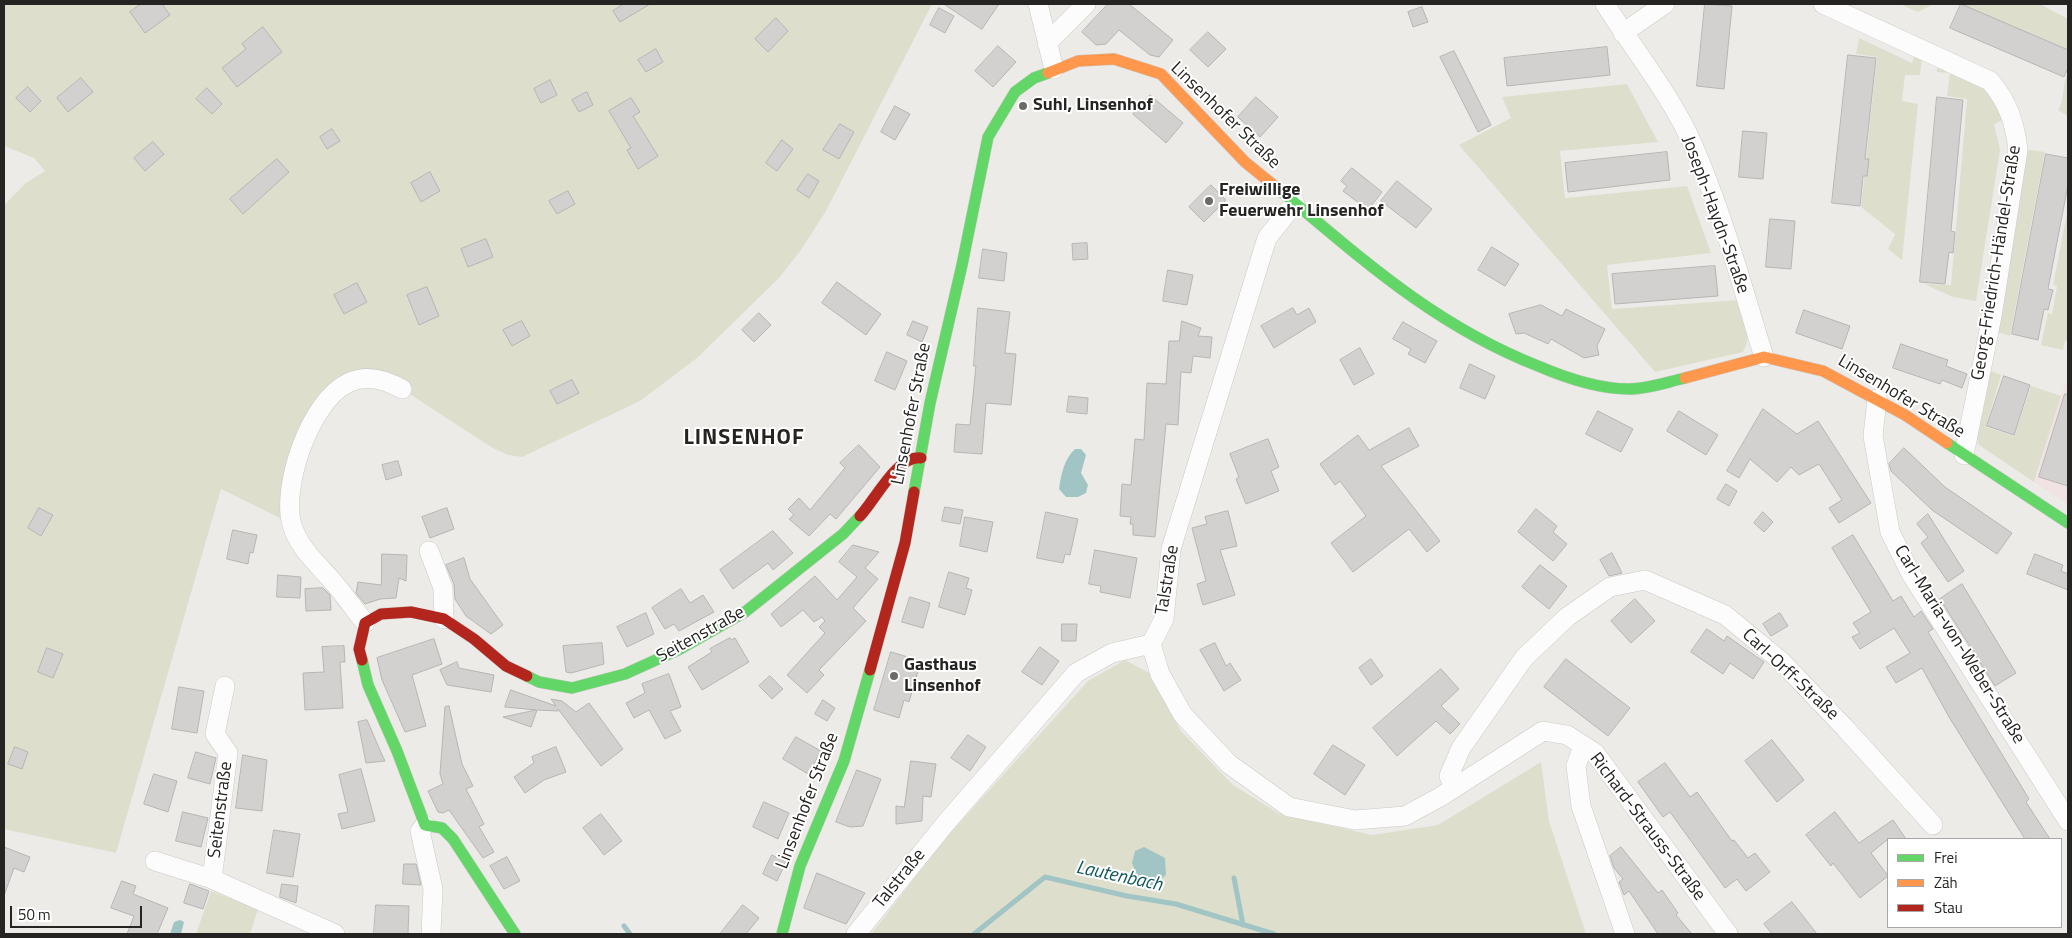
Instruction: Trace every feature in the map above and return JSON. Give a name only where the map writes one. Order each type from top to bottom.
[{"type":"street","points":[[1038,4],[1054,69]]},
{"type":"street","points":[[1047,43],[1086,4]]},
{"type":"street","name":"Joseph-Haydn-Straße","points":[[1605,4],[1664,94],[1692,144],[1727,236],[1764,357]]},
{"type":"street","points":[[1623,32],[1665,4]]},
{"type":"street","name":"Georg-Friedrich-Händel-Straße","points":[[1823,4],[1990,81],[2003,96],[2015,127],[2018,150],[1992,316],[1964,455]]},
{"type":"street","name":"Linsenhofer Straße","points":[[782,934],[800,866],[844,761],[905,543],[930,403],[962,265],[988,137],[1015,92],[1034,78],[1078,61],[1114,59],[1161,74],[1244,162],[1397,288],[1448,322],[1527,364],[1572,380],[1628,389],[1649,386],[1764,357],[1823,371],[1877,399],[2068,523]]},
{"type":"street","name":"Talstraße","points":[[856,934],[944,824],[1076,673],[1112,652],[1151,644],[1164,619],[1171,549],[1267,238],[1295,203]]},
{"type":"street","points":[[366,623],[306,551],[295,533],[292,524],[290,497],[294,473],[305,438],[321,408],[333,393],[348,382],[368,378],[389,382],[402,389]]},
{"type":"street","name":"Carl-Maria-von-Weber-Straße","points":[[1877,399],[1873,436],[1890,532],[1911,574],[2068,822]]},
{"type":"street","name":"Seitenstraße","points":[[444,619],[474,639],[506,666],[539,682],[572,688],[625,674],[680,649],[745,612],[817,557],[843,534],[866,509],[902,463],[912,457],[921,458]]},
{"type":"street","points":[[425,825],[397,751],[368,685],[359,649],[366,623],[382,614],[412,612],[444,619],[443,588],[429,552]]},
{"type":"street","name":"Carl-Orff-Straße","points":[[1454,787],[1449,776],[1461,748],[1524,658],[1567,617],[1610,587],[1645,580],[1725,615],[1781,661],[1846,728],[1932,825]]},
{"type":"street","name":"Richard-Strauss-Straße","points":[[1151,644],[1160,674],[1183,715],[1229,764],[1289,807],[1354,820],[1404,816],[1543,731],[1567,735],[1595,753],[1728,934]]},
{"type":"street","name":"Seitenstraße","points":[[212,879],[228,754],[215,734],[225,686]]},
{"type":"street","points":[[1583,746],[1576,766],[1581,806],[1625,934]]},
{"type":"street","points":[[425,825],[420,830],[433,888],[431,934]]},
{"type":"street","points":[[425,825],[442,828],[453,839],[515,934]]},
{"type":"street","name":"Seitenstraße","points":[[155,861],[212,879],[335,934]]},
{"type":"shaded area","points":[[2065,384],[2068,385],[2068,504],[2035,483]]},
{"type":"green space","points":[[4,4],[932,4],[826,211],[801,250],[779,278],[697,358],[640,401],[522,457],[508,455],[491,447],[402,389],[348,382],[305,438],[292,524],[221,489],[116,853],[4,829],[4,205],[26,183],[45,171],[34,158],[4,146]]},
{"type":"green space","points":[[1900,4],[1934,4],[1918,12]]},
{"type":"green space","points":[[1958,4],[2040,4],[2068,19],[2068,50]]},
{"type":"green space","points":[[1859,38],[1912,63],[1916,51],[1922,58],[1920,75],[1905,75],[1902,101],[1918,104],[1902,260],[1888,249],[1895,234],[1861,207],[1877,57],[1856,54]]},
{"type":"green space","points":[[1944,63],[1980,80],[2007,118],[1994,124],[2000,150],[1976,301],[1953,297],[1924,284],[1951,285],[1967,99],[1947,96],[1950,73],[1937,72],[1937,68]]},
{"type":"green space","points":[[2068,72],[2068,116],[2058,110],[2062,101]]},
{"type":"green space","points":[[1627,84],[1658,142],[1560,151],[1565,198],[1687,186],[1711,253],[1607,265],[1612,309],[1740,300],[1748,333],[1743,352],[1655,372],[1459,145],[1511,118],[1502,97]]},
{"type":"green space","points":[[2024,149],[2045,152],[2010,336],[1994,331]]},
{"type":"green space","points":[[2068,208],[2068,341],[2065,341],[2063,350],[2041,345],[2048,313],[2052,314],[2057,286],[2053,285]]},
{"type":"green space","points":[[1991,371],[2001,375],[1986,427],[2014,436],[2031,386],[2061,396],[2034,482],[1979,445],[1977,439]]},
{"type":"green space","points":[[1125,660],[1151,674],[1181,731],[1233,785],[1280,814],[1372,835],[1438,825],[1541,762],[1549,821],[1586,934],[871,934],[945,839],[1088,681]]},
{"type":"green space","points":[[211,891],[258,909],[250,934],[196,934]]},
{"type":"water","points":[[1075,449],[1081,449],[1086,455],[1081,473],[1088,485],[1086,493],[1078,497],[1066,497],[1059,489],[1061,478],[1066,462]]},
{"type":"water","points":[[1144,847],[1165,858],[1166,875],[1151,887],[1140,882],[1132,863],[1135,851]]},
{"type":"water","points":[[180,920],[184,922],[181,934],[170,934],[174,922]]},
{"type":"building","points":[[141,4],[162,4],[170,15],[145,33],[130,12]]},
{"type":"building","points":[[624,4],[650,4],[620,22],[613,11]]},
{"type":"building","points":[[944,4],[999,4],[982,29]]},
{"type":"building","points":[[1108,4],[1129,4],[1173,40],[1159,57],[1150,55],[1119,30],[1106,44],[1096,45],[1082,32]]},
{"type":"building","points":[[1705,4],[1732,6],[1724,89],[1697,86]]},
{"type":"building","points":[[1961,4],[2068,50],[2068,68],[2064,77],[1950,28]]},
{"type":"building","points":[[1422,7],[1428,22],[1413,27],[1408,12]]},
{"type":"building","points":[[939,8],[954,16],[945,33],[930,25]]},
{"type":"building","points":[[776,18],[788,31],[768,52],[755,39]]},
{"type":"building","points":[[263,27],[282,52],[237,87],[222,68],[246,49],[242,44]]},
{"type":"building","points":[[1208,32],[1226,49],[1208,67],[1190,50]]},
{"type":"building","points":[[998,46],[1016,62],[993,87],[975,71]]},
{"type":"building","points":[[1607,47],[1610,75],[1507,86],[1504,58]]},
{"type":"building","points":[[656,49],[663,62],[646,72],[638,60]]},
{"type":"building","points":[[1454,51],[1491,125],[1478,132],[1440,57]]},
{"type":"building","points":[[1848,55],[1876,58],[1865,159],[1869,159],[1867,176],[1863,176],[1860,206],[1832,203]]},
{"type":"building","points":[[81,78],[93,92],[68,112],[57,98]]},
{"type":"building","points":[[550,80],[557,95],[541,103],[534,89]]},
{"type":"building","points":[[28,87],[41,101],[30,112],[16,98]]},
{"type":"building","points":[[207,88],[222,104],[212,114],[196,99]]},
{"type":"building","points":[[587,92],[593,105],[579,112],[572,100]]},
{"type":"building","points":[[1150,95],[1183,123],[1166,143],[1133,114]]},
{"type":"building","points":[[1256,97],[1278,117],[1260,137],[1238,117]]},
{"type":"building","points":[[1937,97],[1963,100],[1951,231],[1955,232],[1953,253],[1949,252],[1945,284],[1920,282]]},
{"type":"building","points":[[631,98],[640,112],[633,116],[658,156],[638,169],[627,150],[631,148],[609,111]]},
{"type":"building","points":[[895,106],[910,114],[895,140],[881,132]]},
{"type":"building","points":[[840,124],[854,132],[839,159],[823,150]]},
{"type":"building","points":[[332,129],[340,141],[327,149],[320,137]]},
{"type":"building","points":[[1743,131],[1767,133],[1763,179],[1739,177]]},
{"type":"building","points":[[782,140],[793,149],[777,171],[766,163]]},
{"type":"building","points":[[153,142],[164,154],[145,171],[134,158]]},
{"type":"building","points":[[1667,152],[1670,180],[1568,192],[1565,163]]},
{"type":"building","points":[[2046,154],[2068,158],[2068,185],[2048,289],[2053,290],[2048,310],[2044,309],[2038,340],[2012,334]]},
{"type":"building","points":[[277,159],[289,172],[243,214],[230,199]]},
{"type":"building","points":[[1352,168],[1382,192],[1368,210],[1343,191],[1347,186],[1341,181]]},
{"type":"building","points":[[430,172],[440,191],[421,202],[411,183]]},
{"type":"building","points":[[808,174],[819,181],[809,198],[797,190]]},
{"type":"building","points":[[1397,181],[1432,209],[1416,228],[1381,201]]},
{"type":"building","points":[[1211,185],[1226,200],[1204,222],[1189,207]]},
{"type":"building","points":[[568,191],[575,204],[557,214],[549,201]]},
{"type":"building","points":[[1770,219],[1795,221],[1791,269],[1766,267]]},
{"type":"building","points":[[486,239],[493,257],[468,267],[461,249]]},
{"type":"building","points":[[1087,243],[1088,259],[1073,260],[1072,244]]},
{"type":"building","points":[[1492,247],[1519,264],[1505,286],[1478,270]]},
{"type":"building","points":[[983,249],[1007,253],[1004,281],[979,278]]},
{"type":"building","points":[[1715,266],[1718,296],[1615,304],[1612,274]]},
{"type":"building","points":[[1168,270],[1193,275],[1187,305],[1163,301]]},
{"type":"building","points":[[837,282],[881,314],[866,335],[822,303]]},
{"type":"building","points":[[357,283],[367,302],[344,314],[334,295]]},
{"type":"building","points":[[427,287],[439,316],[419,325],[407,295]]},
{"type":"building","points":[[1541,305],[1562,316],[1566,309],[1605,329],[1597,346],[1599,355],[1584,358],[1551,339],[1548,344],[1524,333],[1516,334],[1509,314]]},
{"type":"building","points":[[978,308],[1010,312],[1005,353],[1016,354],[1011,405],[986,403],[982,454],[954,452],[956,424],[970,425],[976,366],[974,366]]},
{"type":"building","points":[[1293,308],[1297,315],[1309,308],[1316,322],[1274,348],[1261,326]]},
{"type":"building","points":[[1804,310],[1850,326],[1842,349],[1796,333]]},
{"type":"building","points":[[759,313],[771,325],[754,342],[742,330]]},
{"type":"building","points":[[522,321],[530,336],[512,346],[503,330]]},
{"type":"building","points":[[913,321],[928,327],[922,342],[907,335]]},
{"type":"building","points":[[1182,321],[1201,328],[1198,336],[1212,337],[1210,358],[1193,356],[1191,373],[1181,372],[1178,425],[1166,424],[1155,537],[1133,535],[1133,524],[1130,524],[1131,517],[1120,516],[1122,484],[1131,485],[1135,439],[1144,440],[1147,383],[1166,384],[1169,341],[1179,341]]},
{"type":"building","points":[[1403,322],[1437,341],[1425,363],[1408,354],[1411,349],[1393,339]]},
{"type":"building","points":[[1901,344],[1948,360],[1946,366],[1967,374],[1962,388],[1942,380],[1940,384],[1893,368]]},
{"type":"building","points":[[1360,348],[1374,374],[1354,385],[1340,360]]},
{"type":"building","points":[[887,352],[907,361],[895,390],[875,381]]},
{"type":"building","points":[[1470,364],[1495,376],[1485,399],[1460,388]]},
{"type":"building","points":[[2004,376],[2030,385],[2014,435],[1987,426]]},
{"type":"building","points":[[572,380],[579,393],[557,404],[550,391]]},
{"type":"building","points":[[2065,394],[2068,394],[2068,486],[2039,477]]},
{"type":"building","points":[[1069,396],[1088,398],[1087,414],[1067,412]]},
{"type":"building","points":[[1763,409],[1797,434],[1818,421],[1871,503],[1839,523],[1829,508],[1842,500],[1819,464],[1799,475],[1791,467],[1777,482],[1750,459],[1739,478],[1727,471]]},
{"type":"building","points":[[1598,411],[1633,429],[1621,452],[1586,434]]},
{"type":"building","points":[[1679,411],[1718,435],[1706,455],[1667,431]]},
{"type":"building","points":[[1409,428],[1419,446],[1381,466],[1440,541],[1427,552],[1409,529],[1353,572],[1331,543],[1366,516],[1340,481],[1335,485],[1320,464],[1358,435],[1369,450]]},
{"type":"building","points":[[1268,439],[1279,467],[1271,471],[1279,491],[1246,504],[1236,479],[1239,477],[1230,454]]},
{"type":"building","points":[[859,445],[880,467],[836,519],[830,514],[809,536],[789,519],[794,515],[788,509],[799,498],[810,510],[845,468],[840,463]]},
{"type":"building","points":[[1904,448],[1945,487],[2012,533],[1997,554],[1932,510],[1891,471],[1889,464]]},
{"type":"building","points":[[398,461],[402,475],[386,480],[382,465]]},
{"type":"building","points":[[1726,484],[1737,491],[1729,506],[1717,499]]},
{"type":"building","points":[[945,507],[963,510],[960,524],[942,521]]},
{"type":"building","points":[[39,508],[53,515],[41,536],[28,528]]},
{"type":"building","points":[[447,508],[454,529],[430,538],[422,517]]},
{"type":"building","points":[[1536,509],[1557,526],[1553,532],[1567,544],[1553,561],[1518,532]]},
{"type":"building","points":[[1228,511],[1237,546],[1220,550],[1235,595],[1203,605],[1197,584],[1206,581],[1192,528],[1207,524],[1205,517]]},
{"type":"building","points":[[1046,512],[1078,519],[1070,555],[1065,554],[1063,563],[1037,558]]},
{"type":"building","points":[[1763,512],[1773,522],[1764,532],[1754,523]]},
{"type":"building","points":[[1928,514],[1964,571],[1948,582],[1921,543],[1928,537],[1917,524]]},
{"type":"building","points":[[965,517],[993,522],[987,552],[960,546]]},
{"type":"building","points":[[233,530],[257,535],[253,553],[250,552],[248,564],[227,559]]},
{"type":"building","points":[[773,531],[793,553],[773,570],[768,563],[733,589],[720,570]]},
{"type":"building","points":[[1853,535],[1893,601],[1901,596],[1914,617],[1921,611],[1933,629],[1928,632],[2029,799],[2026,802],[2049,838],[2024,838],[1949,717],[1922,668],[1896,683],[1886,667],[1910,653],[1894,628],[1860,649],[1852,637],[1860,633],[1853,623],[1871,612],[1832,548]]},
{"type":"building","points":[[853,545],[879,552],[865,568],[878,579],[853,608],[866,621],[819,670],[824,675],[807,693],[787,675],[825,633],[819,627],[825,621],[822,617],[814,622],[803,610],[781,627],[771,614],[815,576],[837,600],[857,577],[839,562]]},
{"type":"building","points":[[1095,550],[1137,558],[1130,598],[1100,592],[1101,586],[1089,584]]},
{"type":"building","points":[[1612,553],[1622,573],[1609,576],[1600,560]]},
{"type":"building","points":[[382,554],[407,555],[406,581],[399,578],[396,598],[380,599],[365,604],[356,593],[358,582],[381,585]]},
{"type":"building","points":[[2035,554],[2063,565],[2061,571],[2068,574],[2068,590],[2027,574]]},
{"type":"building","points":[[464,558],[470,579],[503,625],[491,634],[466,616],[455,599],[454,584],[446,565]]},
{"type":"building","points":[[1540,565],[1567,586],[1549,609],[1522,587]]},
{"type":"building","points":[[949,572],[969,578],[966,588],[972,590],[965,615],[939,607]]},
{"type":"building","points":[[278,575],[301,577],[300,598],[277,597]]},
{"type":"building","points":[[1962,584],[2016,673],[1995,686],[1940,599]]},
{"type":"building","points":[[323,588],[330,595],[331,610],[306,611],[305,589]]},
{"type":"building","points":[[681,589],[690,603],[703,595],[714,612],[679,631],[674,624],[665,629],[652,608]]},
{"type":"building","points":[[910,597],[930,603],[923,628],[902,622]]},
{"type":"building","points":[[1635,599],[1655,621],[1631,643],[1611,621]]},
{"type":"building","points":[[646,613],[654,634],[627,647],[617,627]]},
{"type":"building","points":[[1780,613],[1788,626],[1771,636],[1763,624]]},
{"type":"building","points":[[1062,624],[1077,624],[1076,641],[1062,641]]},
{"type":"building","points":[[1707,629],[1724,641],[1727,636],[1764,662],[1753,679],[1730,663],[1723,674],[1691,652]]},
{"type":"building","points":[[730,638],[731,640],[735,638],[749,662],[702,690],[688,667],[712,652],[710,649]]},
{"type":"building","points":[[434,639],[442,664],[412,675],[426,726],[405,732],[382,680],[377,658]]},
{"type":"building","points":[[602,643],[604,664],[571,673],[566,672],[563,646]]},
{"type":"building","points":[[1215,643],[1226,666],[1230,663],[1241,680],[1224,691],[1200,650]]},
{"type":"building","points":[[344,646],[345,662],[340,662],[343,708],[305,710],[303,673],[324,672],[322,647]]},
{"type":"building","points":[[1040,647],[1059,661],[1042,685],[1022,672]]},
{"type":"building","points":[[47,648],[63,654],[53,678],[38,672]]},
{"type":"building","points":[[891,652],[921,661],[909,702],[904,700],[899,718],[874,710]]},
{"type":"building","points":[[1371,659],[1383,676],[1371,685],[1359,668]]},
{"type":"building","points":[[1566,659],[1630,708],[1608,736],[1544,687]]},
{"type":"building","points":[[457,662],[459,668],[494,675],[491,692],[447,685],[440,670]]},
{"type":"building","points":[[1441,669],[1459,689],[1441,706],[1460,724],[1450,734],[1436,721],[1397,756],[1373,728]]},
{"type":"building","points":[[669,674],[681,707],[670,711],[681,731],[665,739],[649,710],[634,718],[626,703],[645,693],[642,684]]},
{"type":"building","points":[[770,676],[783,689],[772,699],[759,686]]},
{"type":"building","points":[[179,687],[204,691],[197,733],[172,729]]},
{"type":"building","points":[[511,690],[556,706],[551,699],[562,701],[576,712],[589,703],[623,749],[601,766],[558,709],[558,711],[537,710],[531,727],[503,717],[536,710],[505,707]]},
{"type":"building","points":[[823,700],[835,708],[827,721],[815,714]]},
{"type":"building","points":[[449,706],[462,764],[473,786],[466,789],[484,824],[479,827],[494,852],[483,858],[449,810],[443,813],[438,812],[428,791],[443,784],[440,774],[445,707]]},
{"type":"building","points":[[367,720],[385,761],[366,763],[358,722]]},
{"type":"building","points":[[968,735],[986,747],[970,771],[951,758]]},
{"type":"building","points":[[796,737],[821,751],[808,774],[783,759]]},
{"type":"building","points":[[1772,740],[1804,780],[1777,802],[1745,761]]},
{"type":"building","points":[[1333,745],[1365,765],[1345,795],[1314,774]]},
{"type":"building","points":[[15,747],[28,752],[22,769],[8,764]]},
{"type":"building","points":[[556,747],[566,772],[544,780],[525,793],[514,777],[534,763],[532,757]]},
{"type":"building","points":[[196,752],[216,758],[210,784],[188,778]]},
{"type":"building","points":[[243,755],[267,760],[262,811],[236,808]]},
{"type":"building","points":[[911,761],[936,764],[931,797],[923,796],[922,821],[896,824],[896,806],[904,807]]},
{"type":"building","points":[[1665,763],[1690,797],[1697,792],[1732,841],[1734,840],[1748,858],[1755,853],[1770,872],[1746,891],[1737,879],[1725,888],[1670,812],[1663,817],[1638,782]]},
{"type":"building","points":[[361,769],[375,821],[342,829],[338,814],[348,812],[339,775]]},
{"type":"building","points":[[857,770],[881,779],[863,826],[850,827],[836,822]]},
{"type":"building","points":[[154,774],[177,781],[168,812],[144,804]]},
{"type":"building","points":[[764,802],[789,813],[778,839],[753,827]]},
{"type":"building","points":[[183,812],[208,818],[201,847],[176,841]]},
{"type":"building","points":[[1835,812],[1859,843],[1893,820],[1905,838],[1887,838],[1871,853],[1887,877],[1860,898],[1833,863],[1831,866],[1806,835]]},
{"type":"building","points":[[601,814],[622,841],[604,855],[583,828]]},
{"type":"building","points":[[274,830],[300,834],[293,877],[267,873]]},
{"type":"building","points":[[4,847],[30,857],[24,872],[14,868],[5,893]]},
{"type":"building","points":[[1621,847],[1658,893],[1662,890],[1678,913],[1676,915],[1692,934],[1658,934],[1629,891],[1624,895],[1619,882],[1623,879],[1614,868],[1610,856]]},
{"type":"building","points":[[772,855],[786,862],[777,881],[763,874]]},
{"type":"building","points":[[507,857],[520,881],[504,889],[490,866]]},
{"type":"building","points":[[404,864],[416,864],[421,885],[403,884]]},
{"type":"building","points":[[817,873],[865,893],[846,924],[804,908]]},
{"type":"building","points":[[122,881],[136,886],[133,894],[168,908],[157,934],[127,934],[134,916],[111,908]]},
{"type":"building","points":[[190,884],[209,891],[203,909],[184,903]]},
{"type":"building","points":[[282,884],[298,886],[296,903],[280,897]]},
{"type":"building","points":[[1792,902],[1817,934],[1772,934],[1764,924]]},
{"type":"building","points":[[376,905],[409,906],[408,934],[374,934]]},
{"type":"building","points":[[743,905],[759,918],[746,934],[720,934]]},
{"type":"waterway","name":"Lautenbach","points":[[974,934],[1045,877],[1127,896],[1176,904],[1274,934]]},
{"type":"waterway","points":[[1234,878],[1243,925]]},
{"type":"waterway","points":[[624,926],[630,934]]},
{"type":"traffic: fast","points":[[914,492],[930,403],[962,265],[988,137],[1015,92],[1034,78],[1048,73]]},
{"type":"traffic: fast","points":[[1277,188],[1400,288],[1465,331],[1500,349],[1560,375],[1582,382],[1617,389],[1650,387],[1685,378]]},
{"type":"traffic: fast","points":[[1947,443],[2068,523]]},
{"type":"traffic: fast","points":[[527,676],[539,682],[572,688],[625,674],[680,649],[745,612],[843,534],[860,516]]},
{"type":"traffic: fast","points":[[362,660],[368,685],[397,751],[425,825],[442,828],[453,839],[515,934]]},
{"type":"traffic: fast","points":[[782,934],[800,866],[844,761],[870,670]]},
{"type":"traffic: slow","points":[[1048,73],[1078,61],[1114,59],[1161,74],[1245,162],[1277,188]]},
{"type":"traffic: slow","points":[[1685,378],[1764,357],[1823,371],[1905,415],[1947,443]]},
{"type":"traffic: jam","points":[[860,516],[895,471],[904,463],[912,459],[921,458]]},
{"type":"traffic: jam","points":[[870,670],[905,543],[914,492]]},
{"type":"traffic: jam","points":[[362,660],[359,649],[365,623],[381,614],[411,612],[444,619],[474,639],[506,666],[527,676]]},
{"type":"place","name":"Suhl, Linsenhof","points":[[1023,106]]},
{"type":"place","name":"Freiwillige Feuerwehr Linsenhof","points":[[1209,201]]},
{"type":"place","name":"Gasthaus Linsenhof","points":[[894,676]]},
{"type":"district","name":"LINSENHOF","points":[[744,439]]}]
